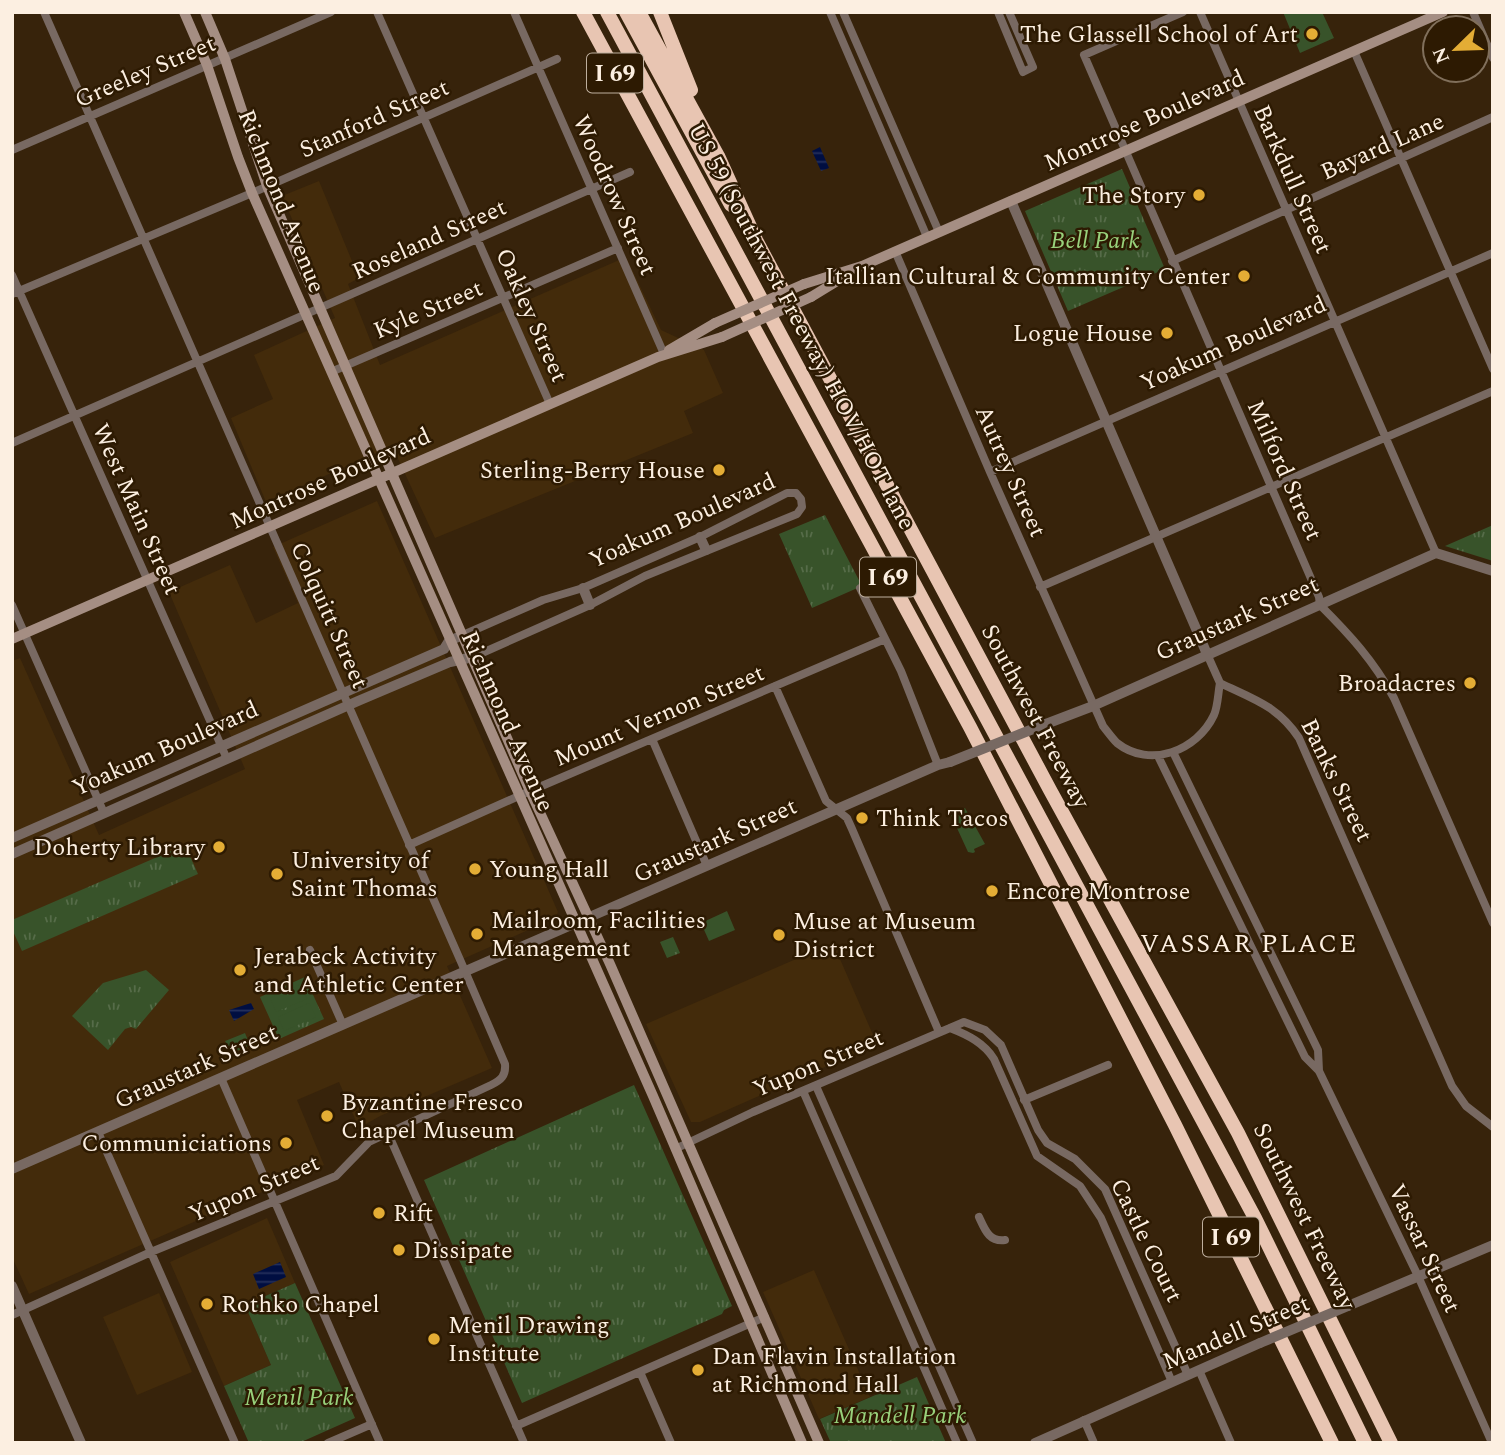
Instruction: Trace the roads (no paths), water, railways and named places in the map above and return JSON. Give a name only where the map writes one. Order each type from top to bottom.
[{"type":"highway","name":"US 59 (Southwest Freeway) HOV/HOT lane","points":[[607,12],[1255,1218],[1365,1443]]},
{"type":"highway","points":[[660,12],[718,156]]},
{"type":"highway","points":[[634,14],[734,212],[756,240]]},
{"type":"highway","name":"Southwest Freeway","points":[[634,14],[718,156],[756,240],[1043,778],[1238,1133],[1391,1443]]},
{"type":"highway","name":"I 69","points":[[583,16],[970,727],[1163,1102],[1332,1443]]},
{"type":"main road","name":"Richmond Avenue","points":[[184,12],[207,65],[237,157],[252,193],[631,1048],[802,1443]]},
{"type":"main road","name":"Richmond Avenue","points":[[205,12],[225,59],[267,186],[530,791],[819,1443]]},
{"type":"main road","name":"Montrose Boulevard","points":[[12,639],[664,354],[722,337],[811,297],[862,266],[895,251],[1443,12]]},
{"type":"main road","name":"Montrose Boulevard","points":[[664,354],[715,323],[804,284],[862,266]]},
{"type":"main road","points":[[631,1048],[643,1041]]},
{"type":"street","name":"Colquitt Street","points":[[44,12],[466,971],[505,1064],[505,1073],[500,1080]]},
{"type":"street","name":"Greeley Street","points":[[12,149],[331,12]]},
{"type":"street","name":"Oakley Street","points":[[377,12],[550,404]]},
{"type":"street","name":"Woodrow Street","points":[[514,12],[664,354]]},
{"type":"street","points":[[830,12],[927,237]]},
{"type":"street","points":[[843,12],[939,232]]},
{"type":"street","points":[[998,12],[1023,72],[1033,67],[1009,12]]},
{"type":"street","name":"Milford Street","points":[[1183,12],[1084,55],[1320,597],[1320,605],[1361,647],[1381,674],[1493,923]]},
{"type":"street","name":"Barkdull Street","points":[[1200,12],[1436,553]]},
{"type":"street","points":[[1473,12],[1493,58]]},
{"type":"street","points":[[1354,51],[1493,369]]},
{"type":"street","name":"Stanford Street","points":[[16,293],[557,59]]},
{"type":"street","points":[[858,77],[869,72]]},
{"type":"street","name":"Bayard Lane","points":[[1172,261],[1493,117]]},
{"type":"street","name":"Roseland Street","points":[[12,443],[630,172]]},
{"type":"street","points":[[1011,201],[1220,683],[1215,714],[1202,733],[1185,747],[1158,756],[1132,751],[1117,742],[1103,726],[1093,706]]},
{"type":"street","name":"Kyle Street","points":[[331,372],[618,248]]},
{"type":"street","name":"Autrey Street","points":[[895,251],[1093,706]]},
{"type":"street","name":"Yoakum Boulevard","points":[[990,472],[1493,253]]},
{"type":"street","name":"West Main Street","points":[[12,275],[16,293],[74,416],[227,759]]},
{"type":"street","points":[[1041,587],[1493,391]]},
{"type":"street","name":"Yoakum Boulevard","points":[[12,838],[444,649],[449,640],[543,600],[583,588],[701,537],[787,493],[796,493],[801,499],[802,508],[797,514],[645,576],[590,605],[473,657],[458,659],[348,705],[12,853]]},
{"type":"street","points":[[701,537],[706,550]]},
{"type":"street","points":[[1436,553],[1493,571]]},
{"type":"street","name":"Graustark Street","points":[[12,1169],[938,765],[1093,706],[1436,553]]},
{"type":"street","points":[[583,588],[590,605]]},
{"type":"street","points":[[860,588],[901,671],[938,765]]},
{"type":"street","points":[[12,605],[104,813]]},
{"type":"street","name":"Mount Vernon Street","points":[[409,845],[885,639]]},
{"type":"street","name":"Banks Street","points":[[1220,683],[1271,707],[1288,721],[1452,1086],[1466,1106],[1493,1127]]},
{"type":"street","points":[[775,686],[825,800],[847,818],[939,1032],[968,1023],[991,1035],[1004,1050],[1024,1100],[1047,1143],[1033,1149]]},
{"type":"street","points":[[652,739],[707,866]]},
{"type":"street","name":"Vassar Street","points":[[1173,752],[1318,1050],[1319,1071]]},
{"type":"street","name":"Vassar Street","points":[[1158,756],[1305,1057],[1319,1071],[1418,1276],[1492,1443]]},
{"type":"street","points":[[310,950],[343,1025]]},
{"type":"street","name":"Castle Court","points":[[950,1028],[968,1035],[991,1054],[1033,1149],[1041,1160],[1073,1179],[1090,1198],[1172,1382]]},
{"type":"street","name":"Yupon Street","points":[[675,1149],[939,1032]]},
{"type":"street","points":[[1024,1100],[1108,1065]]},
{"type":"street","points":[[220,1078],[380,1443]]},
{"type":"street","name":"Yupon Street","points":[[12,1315],[151,1252],[336,1175],[369,1142],[387,1131],[500,1080]]},
{"type":"street","points":[[816,1086],[973,1443]]},
{"type":"street","points":[[803,1091],[957,1443]]},
{"type":"street","points":[[387,1131],[524,1443]]},
{"type":"street","points":[[98,1132],[235,1443]]},
{"type":"street","name":"Castle Court","points":[[1047,1143],[1075,1159],[1105,1189],[1188,1375]]},
{"type":"street","points":[[979,1217],[989,1237],[998,1241],[1005,1240]]},
{"type":"street","name":"Mandell Street","points":[[1035,1443],[1261,1343],[1493,1245]]},
{"type":"street","points":[[886,1283],[901,1278]]},
{"type":"street","points":[[12,1286],[81,1443]]},
{"type":"street","points":[[516,1426],[765,1317]]},
{"type":"street","points":[[1199,1370],[1231,1443]]},
{"type":"street","points":[[640,1372],[671,1443]]},
{"type":"street","points":[[1084,1420],[1094,1443]]},
{"type":"street","points":[[328,1443],[372,1424]]},
{"type":"place","name":"The Glassell School of Art","points":[[1312,34]]},
{"type":"place","name":"The Story","points":[[1199,195]]},
{"type":"place","name":"Itallian Cultural & Community Center","points":[[1244,276]]},
{"type":"place","name":"Logue House","points":[[1167,333]]},
{"type":"place","name":"Sterling-Berry House","points":[[719,470]]},
{"type":"place","name":"Broadacres","points":[[1470,683]]},
{"type":"place","name":"Think Tacos","points":[[862,818]]},
{"type":"place","name":"Doherty Library","points":[[219,847]]},
{"type":"place","name":"Young Hall","points":[[475,869]]},
{"type":"place","name":"University of Saint Thomas","points":[[277,874]]},
{"type":"place","name":"Encore Montrose","points":[[992,891]]},
{"type":"place","name":"Mailroom, Facilities Management","points":[[477,934]]},
{"type":"place","name":"Muse at Museum District","points":[[779,935]]},
{"type":"place","name":"Jerabeck Activity and Athletic Center","points":[[240,970]]},
{"type":"place","name":"Byzantine Fresco Chapel Museum","points":[[327,1116]]},
{"type":"place","name":"Communiciations","points":[[286,1143]]},
{"type":"place","name":"Rift","points":[[379,1213]]},
{"type":"place","name":"Dissipate","points":[[399,1250]]},
{"type":"place","name":"Rothko Chapel","points":[[207,1304]]},
{"type":"place","name":"Menil Drawing Institute","points":[[434,1339]]},
{"type":"place","name":"Dan Flavin Installation at Richmond Hall","points":[[698,1370]]},
{"type":"district","name":"VASSAR PLACE","points":[[1249,943]]},
{"type":"park label","name":"Bell Park","points":[[1095,240]]},
{"type":"park label","name":"Menil Park","points":[[299,1397]]},
{"type":"park label","name":"Mandell Park","points":[[900,1415]]}]
